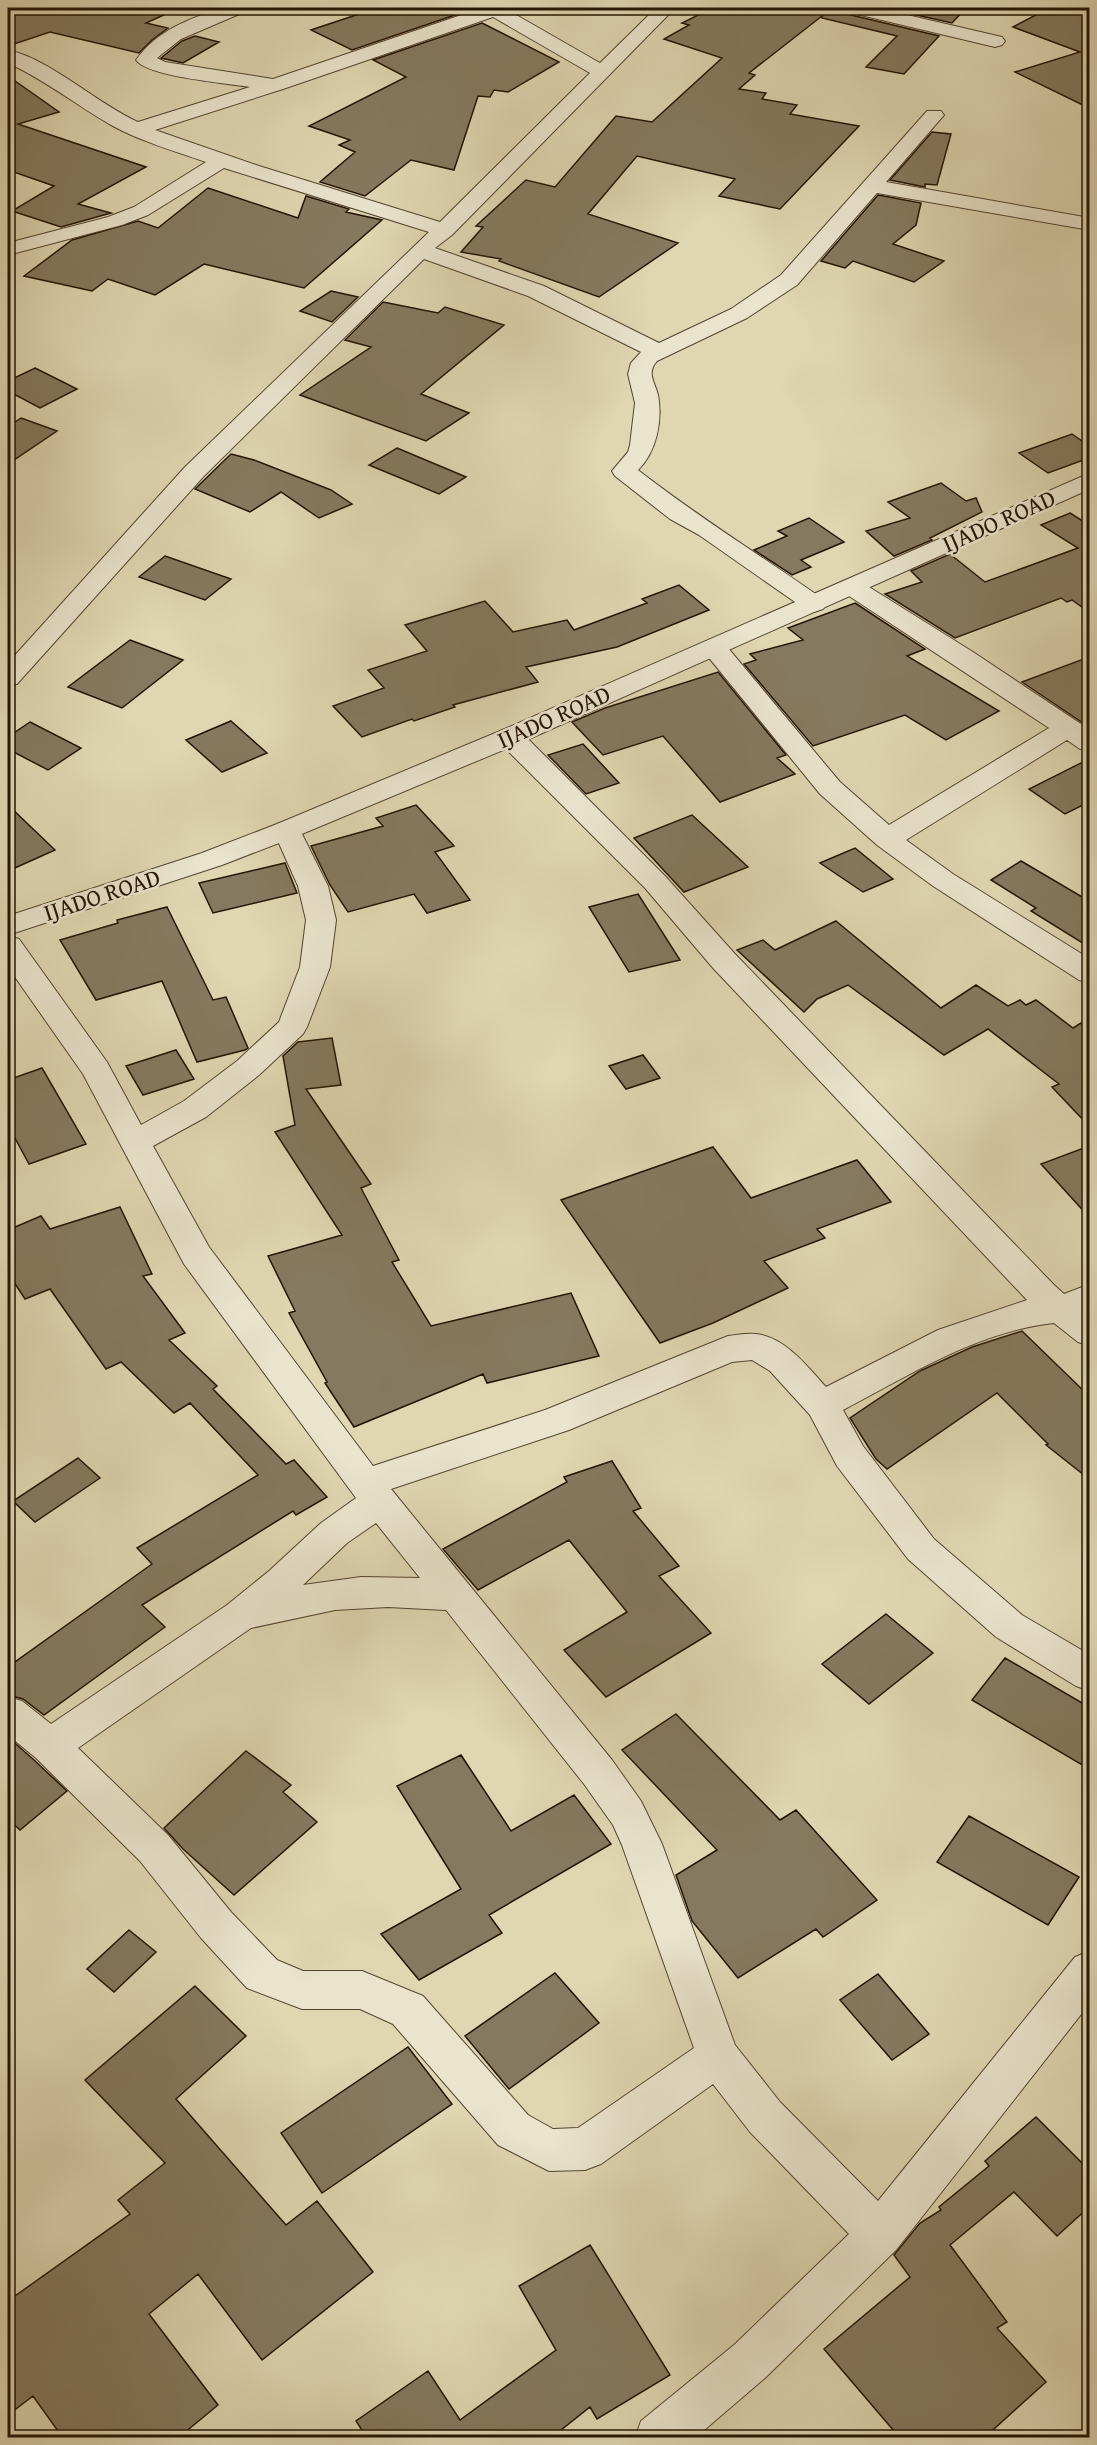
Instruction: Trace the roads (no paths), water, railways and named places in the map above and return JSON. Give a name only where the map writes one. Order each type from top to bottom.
[{"type":"street","points":[[237,8],[186,29],[151,51],[146,60],[160,67],[276,85]]},
{"type":"street","points":[[8,678],[194,472],[420,250],[444,230],[601,70],[666,8]]},
{"type":"street","points":[[855,8],[995,41]]},
{"type":"street","points":[[137,129],[276,85],[493,9],[601,70]]},
{"type":"street","points":[[8,56],[43,72],[108,116],[137,129],[223,160],[444,230]]},
{"type":"street","points":[[814,604],[708,530],[679,514],[624,471],[641,452],[647,402],[645,390],[638,378],[639,369],[649,356],[693,337],[763,301],[789,280],[934,115]]},
{"type":"street","points":[[8,249],[115,221],[141,211],[223,160]]},
{"type":"street","points":[[872,186],[1058,216],[1089,224]]},
{"type":"street","points":[[420,250],[536,291],[659,352]]},
{"type":"street","name":"IJADO ROAD","points":[[8,926],[212,858],[287,830],[510,737],[714,648],[1089,480]]},
{"type":"street","points":[[852,587],[1079,735],[887,839]]},
{"type":"street","points":[[714,648],[830,788],[887,839],[943,880],[1089,973]]},
{"type":"street","points":[[510,737],[655,882],[733,970],[897,1140],[1018,1271],[1042,1294],[1076,1303]]},
{"type":"street","points":[[134,1143],[195,1109],[248,1068],[292,1027],[315,967],[321,920],[314,886],[287,830]]},
{"type":"street","points":[[8,946],[96,1070],[196,1255],[372,1492],[627,1812],[642,1844],[718,2056],[765,2117],[880,2234]]},
{"type":"street","points":[[1076,1303],[1089,1333]]},
{"type":"street","points":[[822,1405],[950,1339],[1026,1313],[1076,1303]]},
{"type":"street","points":[[50,1746],[240,1616],[282,1582],[334,1533],[372,1492],[557,1420],[728,1349],[757,1347],[782,1362],[822,1405],[850,1456],[921,1549],[1009,1626],[1089,1675]]},
{"type":"street","points":[[240,1616],[289,1603],[348,1593],[405,1592],[455,1596]]},
{"type":"street","points":[[8,1713],[50,1746],[154,1848],[216,1925],[262,1974],[302,1990],[362,1990],[408,2010],[513,2130],[549,2150],[585,2149],[718,2056]]},
{"type":"street","points":[[658,2438],[750,2361],[880,2234],[1089,1970]]}]
